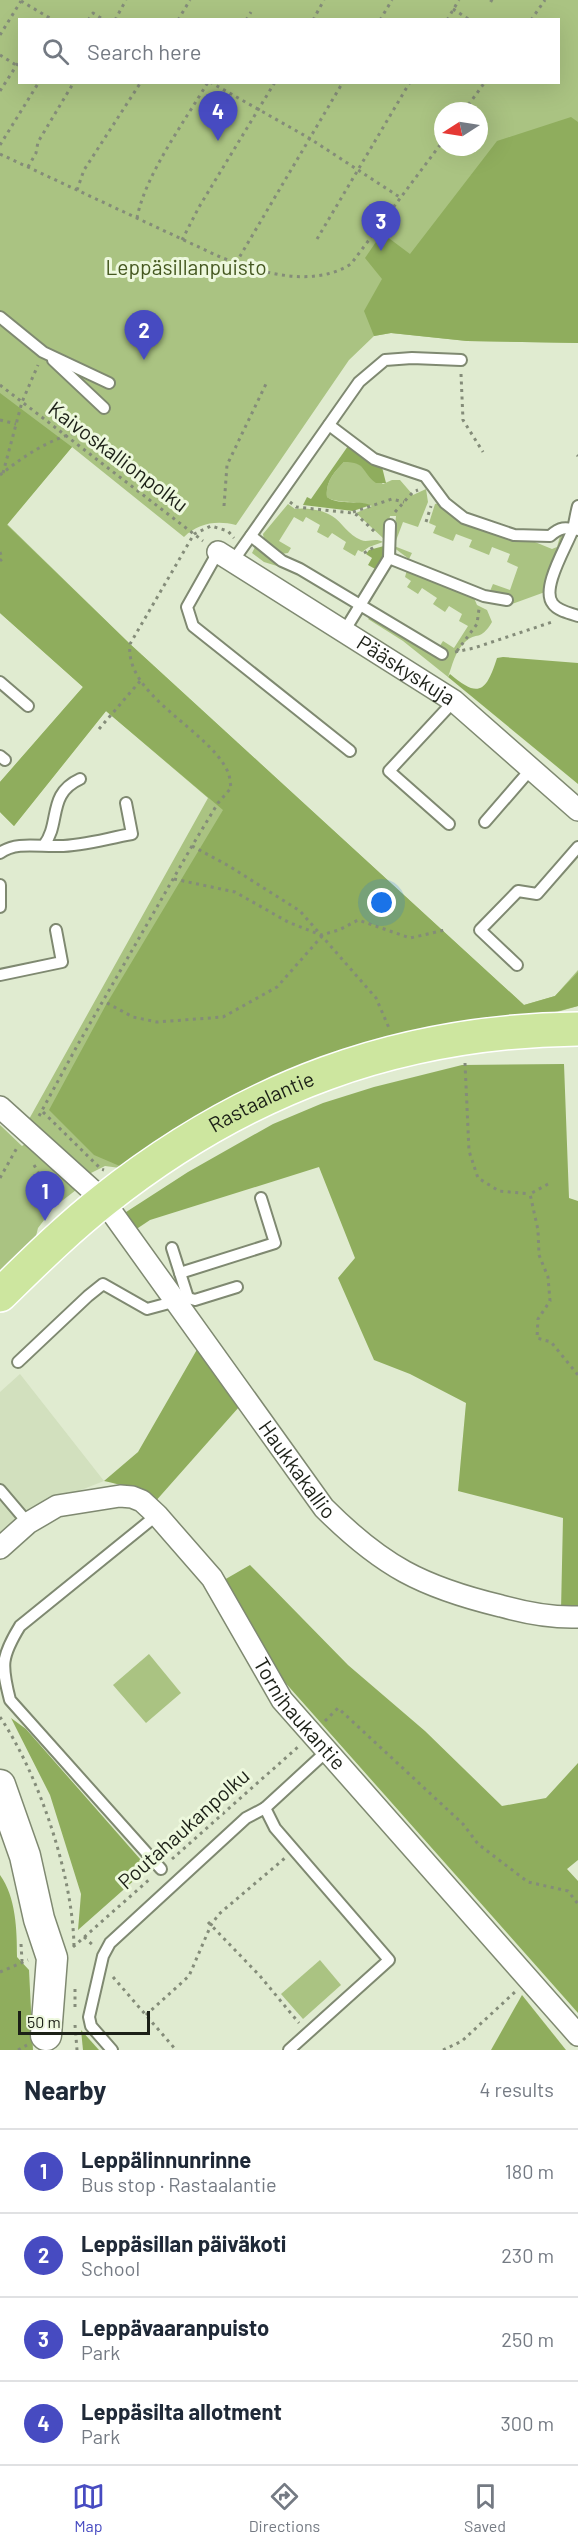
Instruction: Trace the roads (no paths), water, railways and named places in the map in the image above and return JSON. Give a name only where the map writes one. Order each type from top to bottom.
[{"type":"main road","name":"Rastaalantie","points":[[0,1295],[61,1236],[115,1191],[179,1146],[277,1091],[326,1072],[399,1052],[470,1037],[523,1031],[578,1029]]},
{"type":"street","name":"Pääskyskuja","points":[[226,556],[454,700],[578,810]]},
{"type":"street","name":"Haukkakallio","points":[[0,1107],[24,1136],[115,1191],[181,1300],[324,1508],[351,1535],[392,1566],[429,1584],[467,1598],[533,1614],[578,1617]]},
{"type":"street","name":"Tornihaukantie","points":[[0,1548],[28,1523],[57,1506],[120,1496],[142,1501],[213,1578],[272,1685],[312,1734],[578,2035]]},
{"type":"street","points":[[0,1785],[25,1856],[39,1919],[52,1958],[46,2043]]},
{"type":"lane","points":[[0,317],[44,352],[104,408]]},
{"type":"lane","points":[[44,352],[109,383]]},
{"type":"lane","points":[[350,752],[193,626],[187,607],[226,556],[251,536],[359,382],[385,360],[412,358],[461,360]]},
{"type":"lane","points":[[329,425],[374,459],[426,476],[445,503],[464,518],[514,535],[550,536],[558,529],[575,530]]},
{"type":"lane","points":[[574,615],[557,608],[551,602],[549,588],[575,530],[578,506]]},
{"type":"lane","points":[[345,630],[389,558],[386,544],[390,525]]},
{"type":"lane","points":[[251,536],[282,561],[300,569],[441,654]]},
{"type":"lane","points":[[389,558],[484,596],[507,600]]},
{"type":"lane","points":[[0,682],[28,706]]},
{"type":"lane","points":[[449,825],[389,771],[454,700]]},
{"type":"lane","points":[[485,822],[531,769]]},
{"type":"lane","points":[[44,845],[52,834],[55,805],[72,782],[80,778]]},
{"type":"lane","points":[[0,853],[6,849],[44,845],[59,846],[132,834],[126,803]]},
{"type":"lane","points":[[517,965],[480,930],[518,891],[537,894],[578,847]]},
{"type":"lane","points":[[0,885],[0,907]]},
{"type":"lane","points":[[0,975],[62,962],[56,930]]},
{"type":"lane","points":[[180,1273],[275,1243],[261,1197]]},
{"type":"lane","points":[[172,1248],[180,1273],[181,1300]]},
{"type":"lane","points":[[18,1362],[88,1296],[104,1284],[147,1309],[181,1300],[195,1300],[237,1287]]},
{"type":"lane","points":[[0,1490],[28,1523]]},
{"type":"lane","points":[[157,1515],[21,1626],[8,1645],[2,1670],[10,1700],[161,1869]]},
{"type":"lane","points":[[112,2050],[91,2026],[88,2016],[102,1956],[110,1942],[246,1818],[265,1809],[327,1751]]},
{"type":"lane","points":[[265,1809],[275,1828],[389,1960],[289,2050]]},
{"type":"place","name":"Leppäsilta allotment","points":[[218,141]]},
{"type":"place","name":"Leppävaaranpuisto","points":[[381,251]]},
{"type":"place","name":"Leppäsillan päiväkoti","points":[[144,360]]},
{"type":"place","name":"Leppälinnunrinne","points":[[45,1221]]},
{"type":"park label","name":"Leppäsillanpuisto","points":[[186,268]]}]
